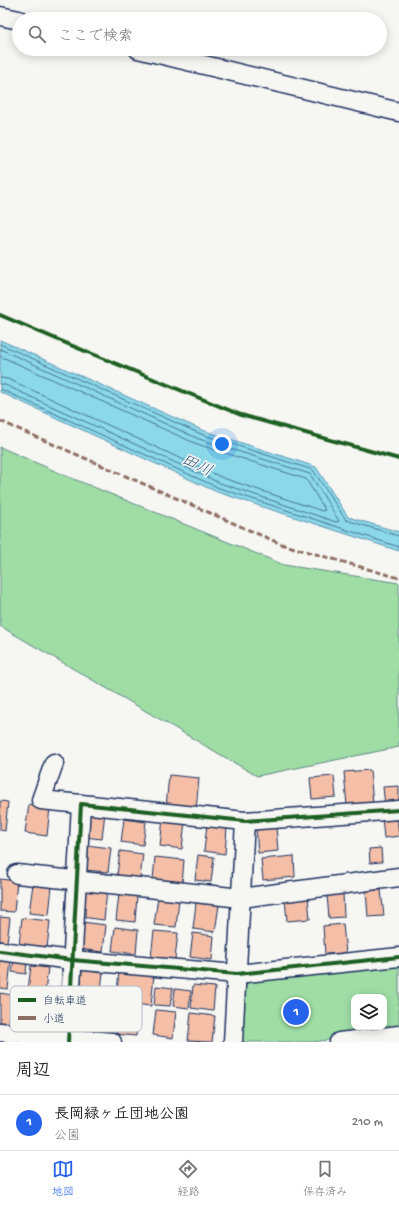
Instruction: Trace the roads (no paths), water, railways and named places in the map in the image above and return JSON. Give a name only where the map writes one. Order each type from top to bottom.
[{"type":"street","points":[[0,16],[12,19]]},
{"type":"street","points":[[167,56],[399,112]]},
{"type":"street","points":[[54,763],[41,800],[245,821],[399,810]]},
{"type":"street","points":[[71,986],[81,804]]},
{"type":"street","points":[[233,1042],[245,821]]},
{"type":"street","points":[[17,874],[241,898],[399,878]]},
{"type":"street","points":[[0,951],[72,960],[237,974],[399,957]]},
{"type":"street","points":[[0,1032],[68,1040],[112,1042]]},
{"type":"street","points":[[338,1042],[399,1035]]},
{"type":"water","name":"田川","points":[[0,340],[202,430],[316,467],[348,517],[399,532],[399,551],[217,492],[0,392]]},
{"type":"place","name":"長岡緑ヶ丘団地公園","points":[[296,1012]]}]
